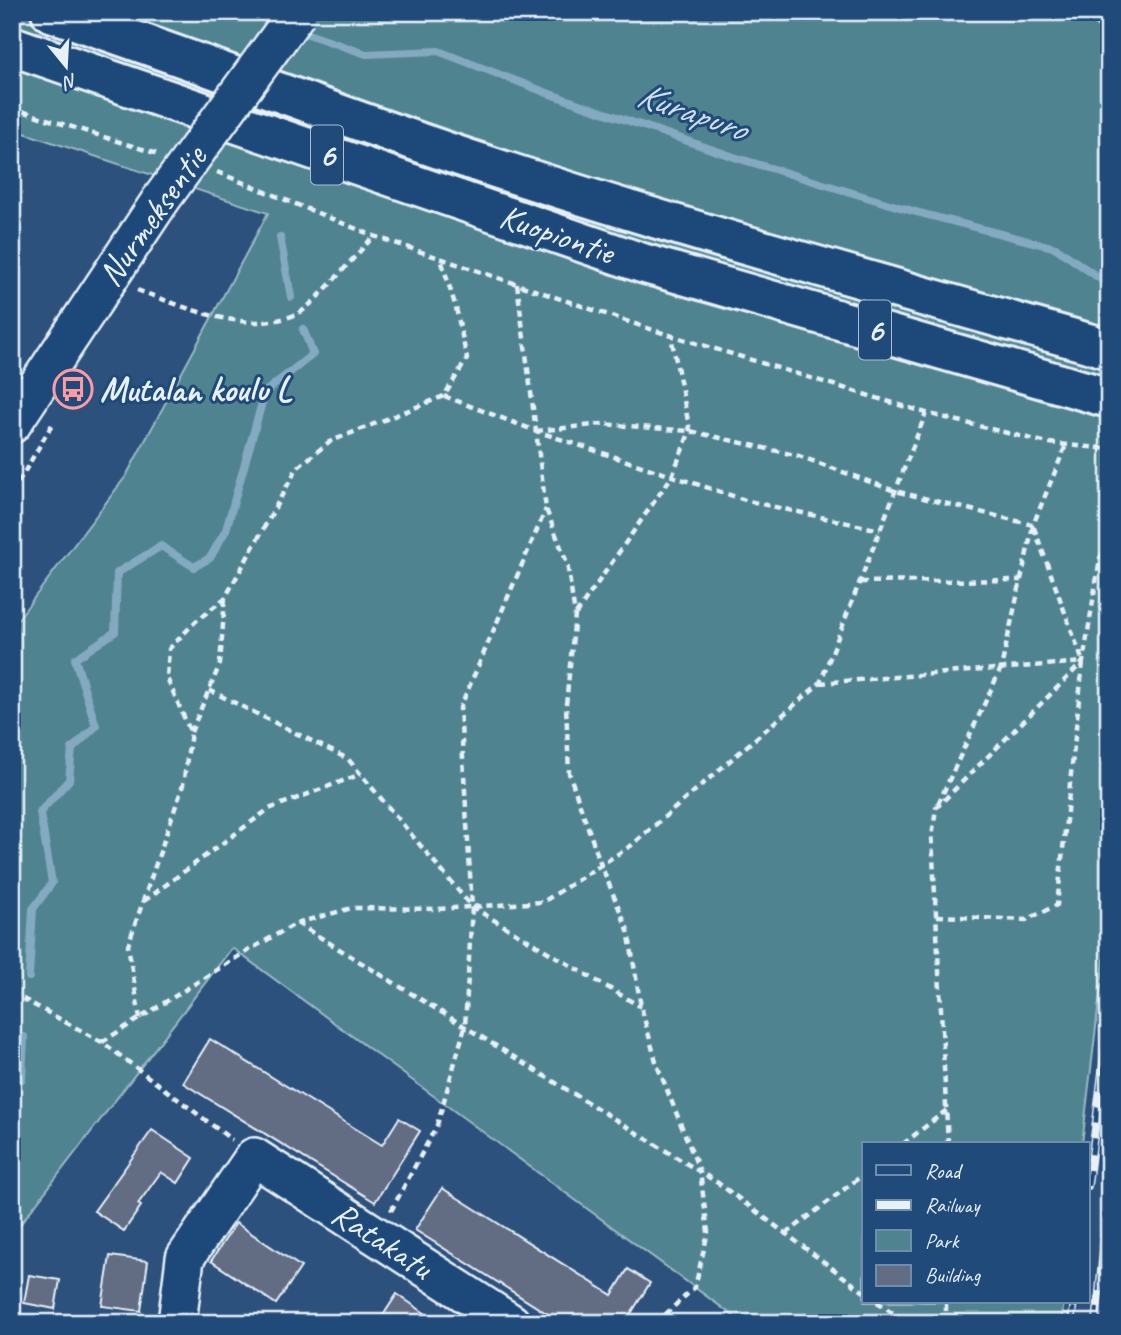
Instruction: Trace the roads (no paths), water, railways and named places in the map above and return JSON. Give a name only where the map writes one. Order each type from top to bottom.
[{"type":"highway","name":"Kuopiontie","points":[[51,12],[507,172],[701,233],[1109,349]]},
{"type":"highway","points":[[75,12],[155,47]]},
{"type":"highway","name":"Kuopiontie","points":[[12,46],[642,263],[1109,398]]},
{"type":"street","name":"Nurmeksentie","points":[[12,424],[160,201],[297,12]]},
{"type":"street","name":"Ratakatu","points":[[177,1323],[186,1258],[254,1157],[511,1323]]},
{"type":"waterway","name":"Kurapuro","points":[[251,12],[278,23]]},
{"type":"waterway","name":"Kurapuro","points":[[296,30],[366,54],[438,51],[550,94],[737,158],[916,212],[1056,248],[1109,285]]},
{"type":"waterway","points":[[280,237],[291,297]]},
{"type":"waterway","name":"Kurapuro","points":[[29,977],[33,909],[52,883],[40,812],[69,780],[72,749],[96,726],[75,659],[115,632],[117,573],[161,546],[194,567],[210,558],[226,530],[265,392],[313,354],[303,329]]},
{"type":"waterway","name":"Kurapuro","points":[[12,1083],[22,1079],[24,1037]]},
{"type":"railway","points":[[1090,1170],[1109,1015]]},
{"type":"railway","points":[[1096,1323],[1109,1188]]},
{"type":"railway","points":[[1071,1323],[1074,1304]]},
{"type":"place","name":"Mutalan koulu L","points":[[73,389]]}]
